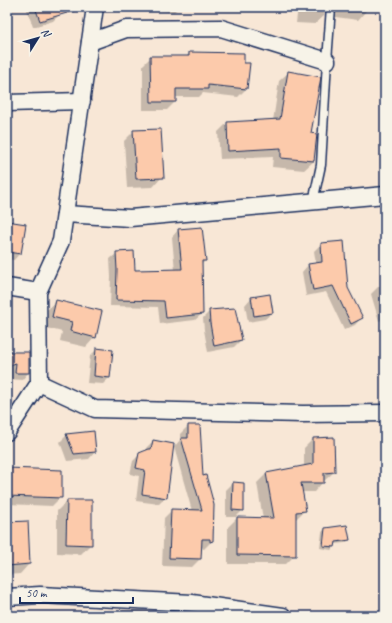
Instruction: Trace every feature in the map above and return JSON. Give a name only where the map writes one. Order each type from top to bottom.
[{"type":"street","points":[[7,432],[39,383],[38,292],[62,241],[95,7]]},
{"type":"street","points":[[90,42],[126,29],[221,28],[327,61]]},
{"type":"street","points":[[7,103],[82,101]]},
{"type":"street","points":[[65,214],[130,218],[385,195]]},
{"type":"street","points":[[7,287],[38,292]]},
{"type":"street","points":[[39,383],[95,409],[302,414],[385,413]]},
{"type":"street","points":[[7,597],[40,595],[192,603],[283,616]]},
{"type":"lane","points":[[313,202],[320,165],[331,7]]},
{"type":"building","points":[[35,7],[76,7],[77,10],[40,21]]},
{"type":"building","points":[[189,52],[244,53],[244,63],[250,63],[247,89],[208,85],[208,89],[176,89],[176,102],[151,102],[150,56],[189,56]]},
{"type":"building","points":[[288,71],[321,77],[311,133],[317,134],[314,161],[281,158],[281,148],[228,151],[227,122],[280,119]]},
{"type":"building","points":[[161,129],[164,178],[136,179],[133,130]]},
{"type":"building","points":[[7,221],[26,224],[21,254],[7,252]]},
{"type":"building","points":[[202,227],[206,261],[202,261],[203,314],[166,318],[164,301],[116,300],[116,252],[134,251],[135,270],[182,269],[178,229]]},
{"type":"building","points":[[344,241],[348,288],[363,318],[351,324],[333,286],[313,290],[308,264],[322,262],[321,243]]},
{"type":"building","points":[[270,294],[273,313],[254,316],[251,297]]},
{"type":"building","points":[[56,300],[102,311],[96,338],[70,331],[72,322],[52,317]]},
{"type":"building","points":[[235,308],[242,340],[214,346],[209,310]]},
{"type":"building","points":[[96,348],[113,350],[110,378],[94,376]]},
{"type":"building","points":[[7,352],[29,352],[29,373],[15,373],[16,363],[7,366]]},
{"type":"building","points":[[188,425],[200,425],[203,476],[206,475],[214,505],[213,541],[210,542],[210,539],[202,539],[201,559],[169,558],[171,509],[202,510],[181,438],[188,438]]},
{"type":"building","points":[[94,431],[96,452],[74,454],[66,434]]},
{"type":"building","points":[[334,437],[335,472],[324,473],[324,483],[301,483],[306,511],[296,512],[296,556],[237,555],[237,517],[274,518],[266,473],[313,464],[313,438]]},
{"type":"building","points":[[153,440],[174,444],[167,498],[142,494],[145,470],[136,468],[139,453],[151,449]]},
{"type":"building","points":[[7,468],[62,470],[62,498],[7,496]]},
{"type":"building","points":[[233,482],[244,483],[244,511],[232,510]]},
{"type":"building","points":[[67,500],[92,500],[92,545],[66,544]]},
{"type":"building","points":[[28,521],[30,564],[7,566],[7,522]]},
{"type":"building","points":[[347,525],[350,540],[336,542],[335,547],[323,546],[325,528]]}]
